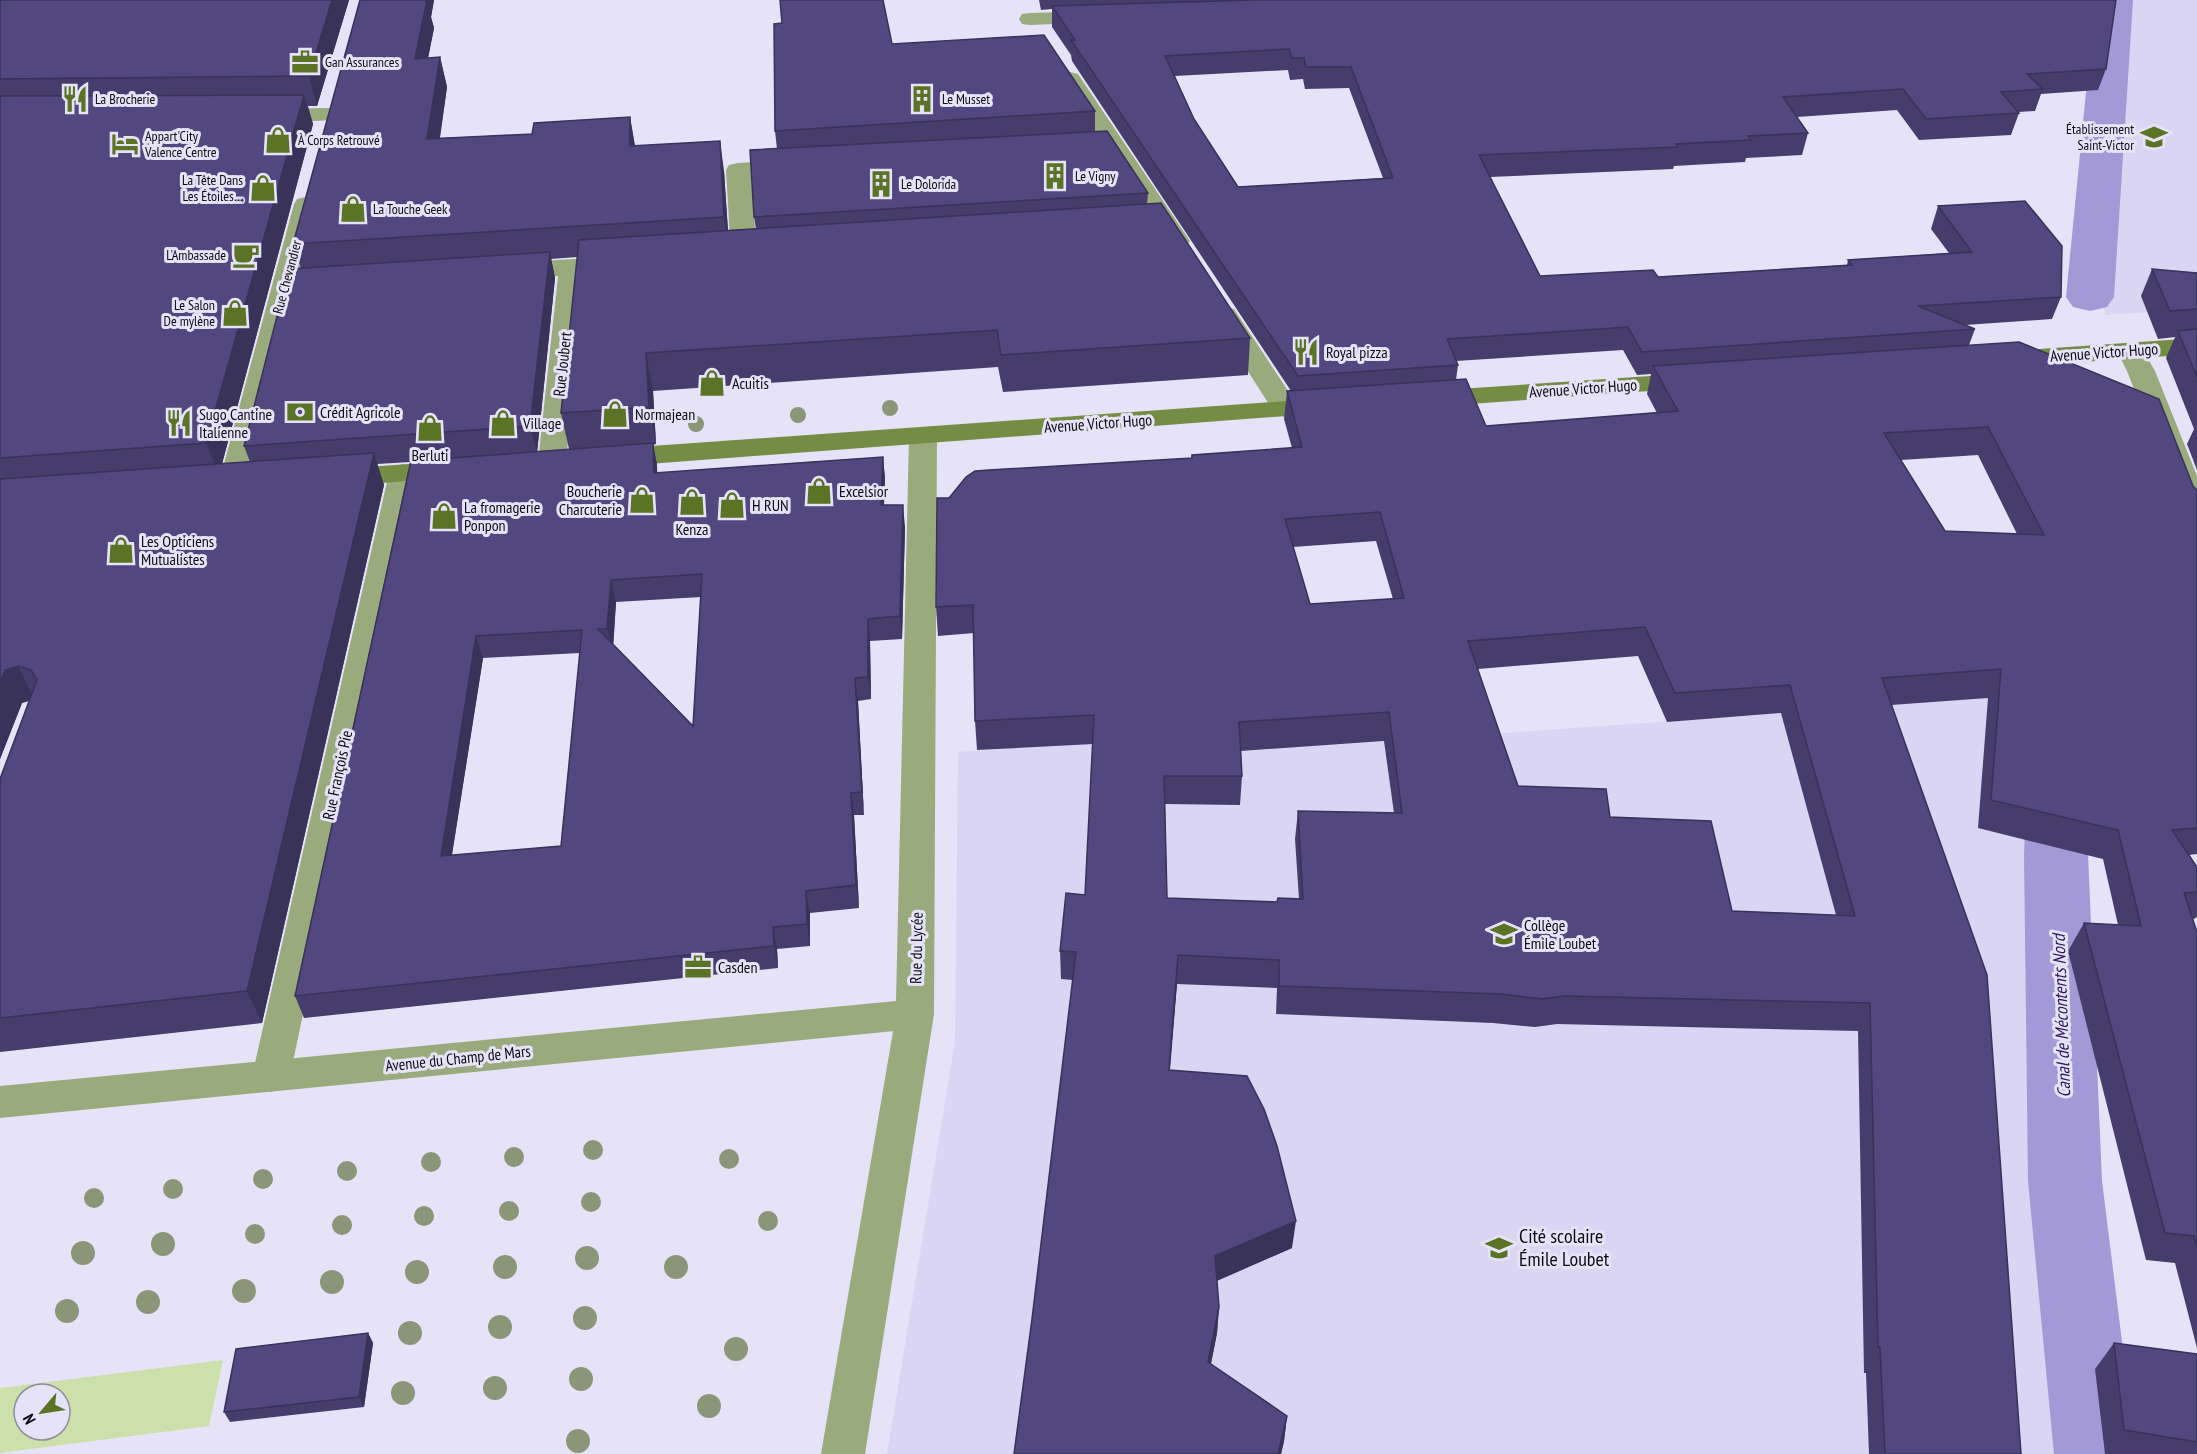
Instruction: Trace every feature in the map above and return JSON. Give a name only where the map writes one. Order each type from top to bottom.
[{"type":"main road","name":"Avenue Victor Hugo","points":[[1987,361],[2197,346]]},
{"type":"main road","name":"Avenue Victor Hugo","points":[[1405,400],[1726,378]]},
{"type":"main road","name":"Avenue Victor Hugo","points":[[561,462],[1358,404]]},
{"type":"main road","points":[[314,480],[483,467]]},
{"type":"street","points":[[1112,17],[1038,29],[1104,149],[1157,229],[1188,258]]},
{"type":"street","points":[[239,116],[329,116]]},
{"type":"street","points":[[744,256],[738,170],[820,165]]},
{"type":"street","name":"Rue Chevandier","points":[[233,486],[296,285],[311,184]]},
{"type":"street","points":[[480,273],[641,262]]},
{"type":"street","name":"Rue Joubert","points":[[561,462],[572,267]]},
{"type":"street","points":[[1214,298],[1287,408]]},
{"type":"street","points":[[2130,351],[2197,513]]},
{"type":"street","name":"Rue du Lycée","points":[[843,1454],[915,1014],[923,436]]},
{"type":"street","name":"Rue François Pie","points":[[271,1076],[403,473]]},
{"type":"street","name":"Avenue du Champ de Mars","points":[[0,1102],[915,1014]]},
{"type":"shaded area","name":"Établissement Saint-Victor","points":[[2121,0],[2197,0],[2197,309],[2105,315],[2100,273]]},
{"type":"shaded area","name":"Cité scolaire Émile Loubet","points":[[2055,692],[2086,1454],[887,1454],[955,1041],[958,752],[1091,743],[1093,762]]},
{"type":"green space","points":[[223,1360],[209,1426],[0,1453],[0,1388],[12,1386],[12,1442],[72,1442],[72,1382],[48,1382]]},
{"type":"building","points":[[0,0],[332,0],[309,76],[0,79]]},
{"type":"building","points":[[360,0],[427,0],[415,59],[440,57],[427,139],[532,134],[534,123],[630,117],[630,146],[720,141],[724,217],[293,244]]},
{"type":"building","points":[[780,0],[883,0],[892,44],[1044,35],[1095,111],[775,131],[774,24],[782,23]]},
{"type":"building","points":[[1252,0],[2116,0],[2106,69],[2027,74],[2043,89],[2001,92],[2019,113],[1926,119],[1903,89],[1783,97],[1808,133],[1748,136],[1751,140],[1676,144],[1678,147],[1479,155],[1540,276],[1653,270],[1658,277],[1852,265],[1848,260],[1972,252],[1938,206],[2025,201],[2062,246],[2061,297],[1918,306],[1975,329],[1642,352],[1628,327],[1447,339],[1458,365],[1298,376],[1071,40],[1075,40],[1052,6]],"holes":[[[1289,49],[1292,58],[1304,58],[1306,67],[1351,67],[1393,178],[1238,187],[1194,119],[1165,56]]]},
{"type":"building","points":[[304,95],[206,443],[0,458],[0,96]]},
{"type":"building","points":[[1107,131],[1148,193],[754,217],[750,150]]},
{"type":"building","points":[[1161,203],[1250,338],[1001,355],[997,330],[646,353],[649,407],[561,413],[579,240]]},
{"type":"building","points":[[550,252],[530,426],[244,446],[289,269]]},
{"type":"building","points":[[2152,269],[2197,273],[2197,309],[2170,311]]},
{"type":"building","points":[[2197,329],[2197,377],[2178,331]]},
{"type":"building","points":[[2019,342],[2159,399],[2193,486],[2197,490],[2197,828],[2172,830],[2197,867],[2197,892],[2184,893],[2197,932],[2197,1248],[2194,1236],[2165,1233],[2084,923],[2141,926],[2118,830],[1991,800],[2001,669],[1882,678],[1987,975],[2021,1454],[1885,1454],[1880,1347],[1878,1347],[1870,1003],[1565,996],[1542,999],[1500,994],[1279,986],[1279,960],[1178,955],[1169,1070],[1247,1076],[1264,1109],[1277,1146],[1296,1221],[1215,1256],[1219,1307],[1208,1362],[1287,1416],[1278,1454],[1014,1454],[1076,952],[1060,951],[1066,893],[1085,895],[1094,715],[975,721],[973,605],[936,607],[937,498],[949,498],[966,477],[975,471],[1192,458],[1192,455],[1302,447],[1287,391],[1466,379],[1486,426],[1678,411],[1653,366]],"holes":[[[1988,427],[2044,535],[1945,531],[1884,433]],[[1380,512],[1404,598],[1310,604],[1285,519]],[[1645,627],[1675,693],[1790,685],[1855,916],[1732,911],[1711,821],[1610,817],[1606,789],[1518,786],[1468,641]],[[1389,712],[1402,813],[1298,811],[1303,899],[1278,898],[1277,902],[1167,898],[1164,776],[1242,776],[1239,722]]]},
{"type":"building","points":[[653,443],[654,473],[883,457],[881,505],[903,505],[900,616],[868,619],[868,677],[855,678],[862,792],[851,793],[856,885],[806,891],[807,924],[773,927],[774,946],[295,996],[411,461]],"holes":[[[702,574],[693,726],[598,629],[607,629],[611,580]],[[582,630],[561,846],[441,856],[476,636]]]},
{"type":"building","points":[[374,453],[247,991],[0,1018],[0,779],[37,680],[31,670],[18,666],[5,670],[0,683],[0,479]]},
{"type":"building","points":[[368,1333],[359,1397],[224,1412],[236,1349]]},
{"type":"building","points":[[2114,1343],[2197,1354],[2197,1442],[2124,1430]]},
{"type":"waterway","name":"Canal de Mécontents Nord","points":[[2090,297],[2114,0]]},
{"type":"waterway","name":"Canal de Mécontents Nord","points":[[2059,764],[2056,854],[2065,1181],[2095,1454]]},
{"type":"place","name":"Gan Assurances","points":[[305,62]]},
{"type":"place","name":"La Brocherie","points":[[75,99]]},
{"type":"place","name":"Le Musset","points":[[922,99]]},
{"type":"place","name":"Établissement Saint-Victor","points":[[2154,137]]},
{"type":"place","name":"À Corps Retrouvé","points":[[278,140]]},
{"type":"place","name":"Appart'City Valence Centre","points":[[125,144]]},
{"type":"place","name":"Le Vigny","points":[[1055,176]]},
{"type":"place","name":"Le Dolorida","points":[[881,184]]},
{"type":"place","name":"La Tête Dans Les Étoiles…","points":[[263,188]]},
{"type":"place","name":"La Touche Geek","points":[[353,209]]},
{"type":"place","name":"L'Ambassade","points":[[246,255]]},
{"type":"place","name":"Le Salon De mylène","points":[[235,313]]},
{"type":"place","name":"Royal pizza","points":[[1306,352]]},
{"type":"place","name":"Acuitis","points":[[712,383]]},
{"type":"place","name":"Crédit Agricole","points":[[300,412]]},
{"type":"place","name":"Normajean","points":[[615,414]]},
{"type":"place","name":"Sugo Cantine Italienne","points":[[179,423]]},
{"type":"place","name":"Village","points":[[503,423]]},
{"type":"place","name":"Berluti","points":[[430,428]]},
{"type":"place","name":"Excelsior","points":[[819,491]]},
{"type":"place","name":"Boucherie Charcuterie","points":[[642,500]]},
{"type":"place","name":"Kenza","points":[[692,502]]},
{"type":"place","name":"H RUN","points":[[732,505]]},
{"type":"place","name":"La fromagerie Ponpon","points":[[444,516]]},
{"type":"place","name":"Les Opticiens Mutualistes","points":[[121,550]]},
{"type":"place","name":"Collège Émile Loubet","points":[[1504,934]]},
{"type":"place","name":"Casden","points":[[698,967]]},
{"type":"place","name":"Cité scolaire Émile Loubet","points":[[1499,1248]]}]
